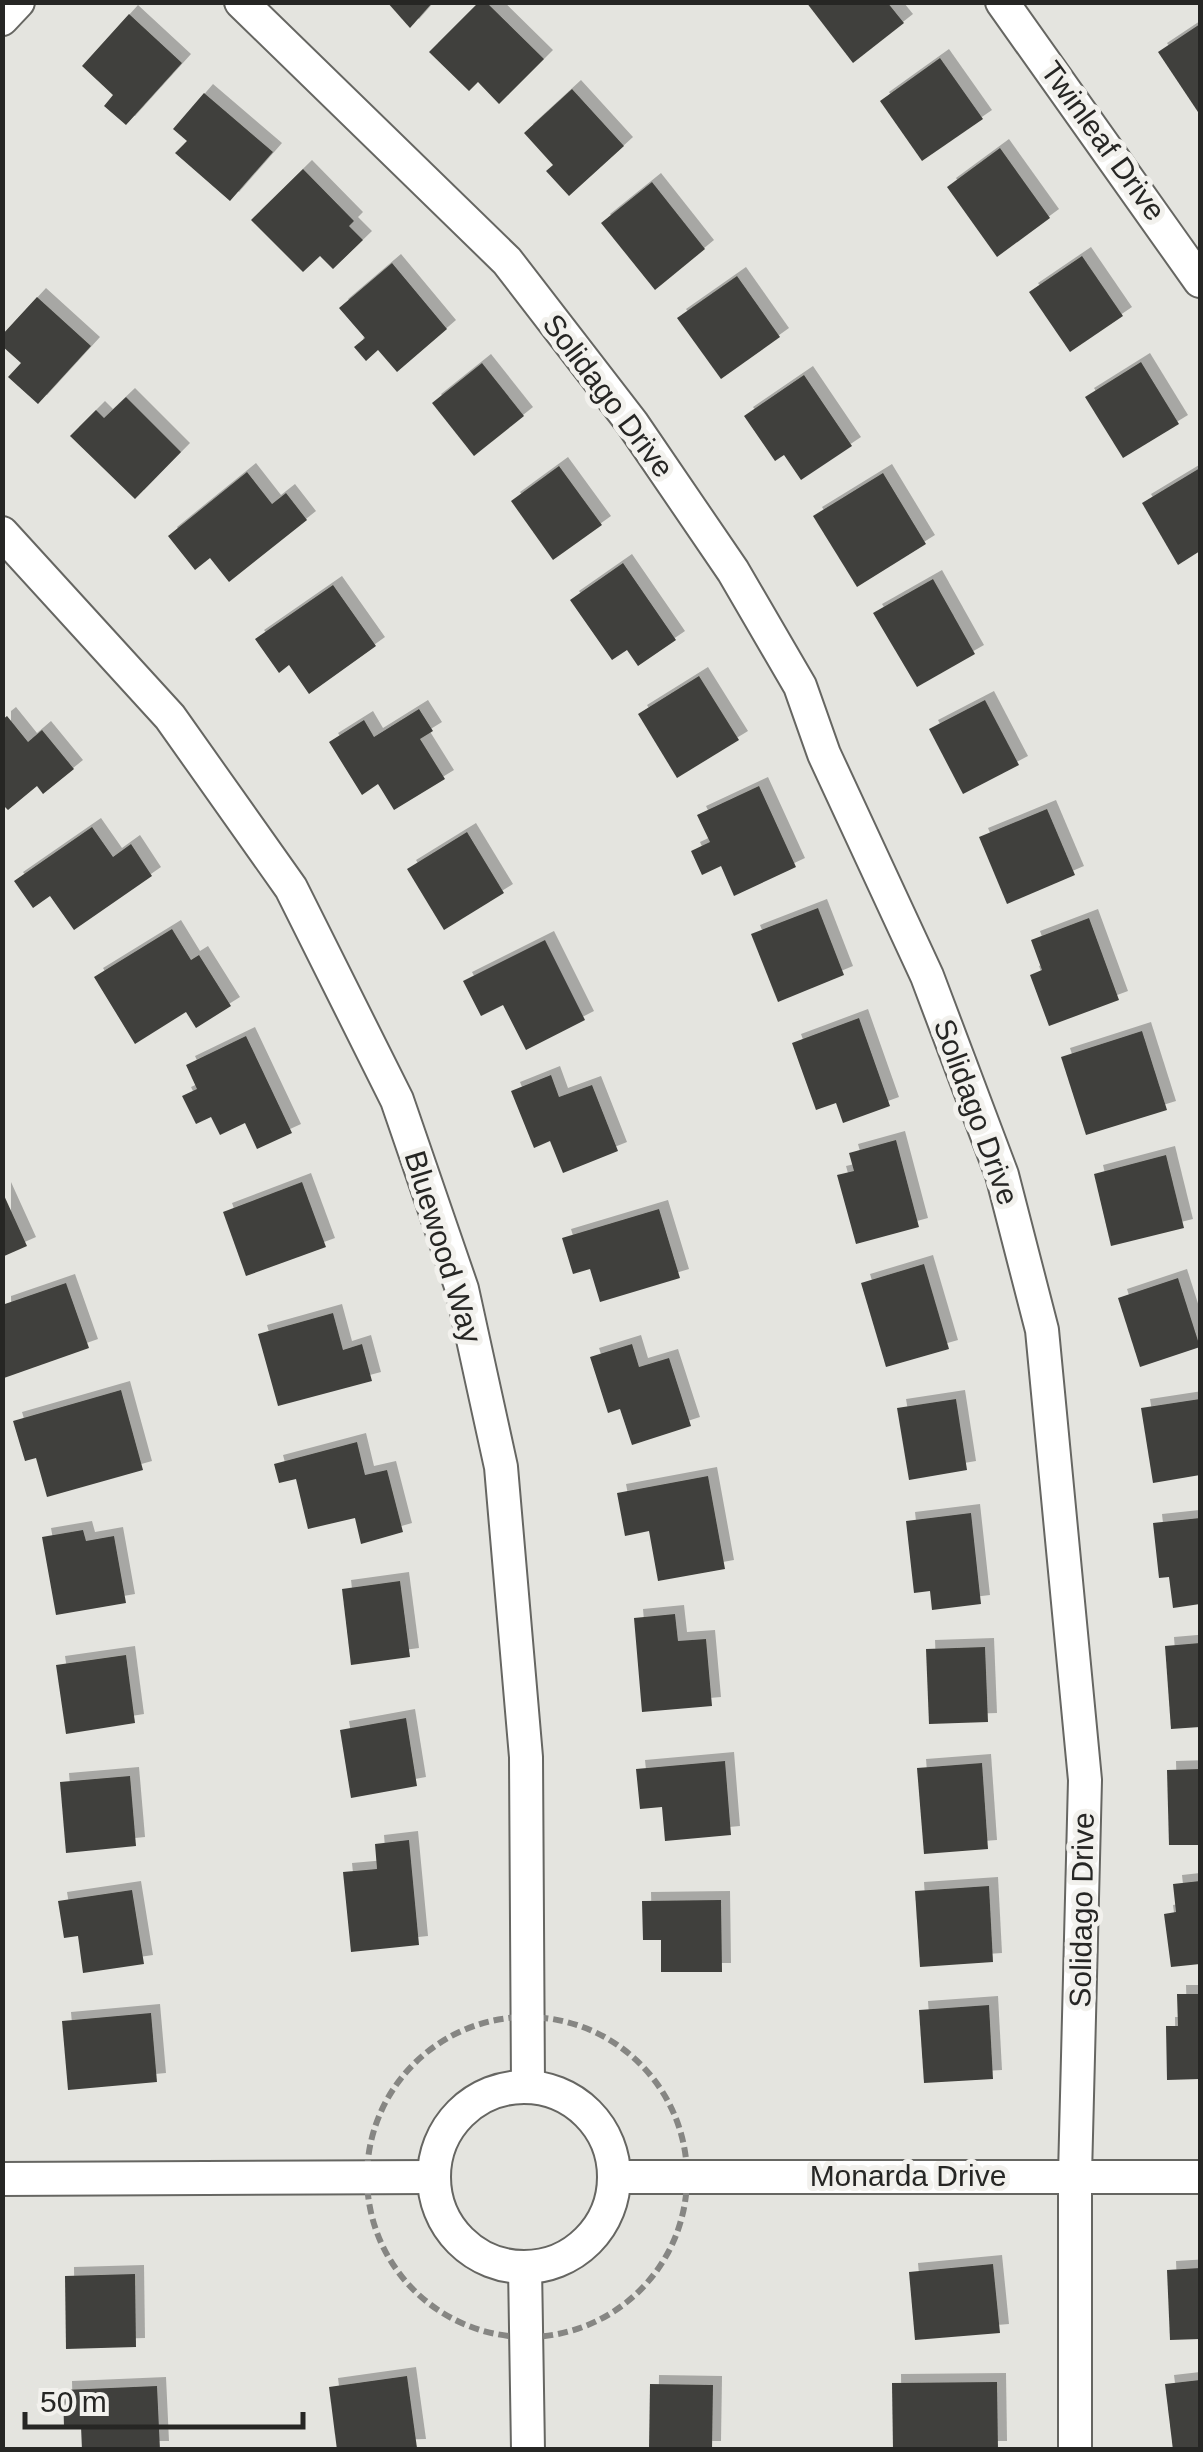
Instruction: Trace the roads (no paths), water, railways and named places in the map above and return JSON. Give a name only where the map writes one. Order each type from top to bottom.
[{"type":"street","points":[[2,19],[18,2]]},
{"type":"street","name":"Solidago Drive","points":[[241,2],[507,261],[632,423],[732,571],[800,686],[824,754],[927,976],[1002,1175],[1042,1330],[1085,1780],[1075,2175],[1075,2450]]},
{"type":"street","name":"Twinleaf Drive","points":[[1002,2],[1200,281]]},
{"type":"street","name":"Bluewood Way","points":[[2,534],[170,718],[291,888],[397,1100],[462,1289],[502,1468],[526,1757],[528,2087]]},
{"type":"street","points":[[528,2087],[570,2098],[594,2119],[610,2146],[615,2178],[610,2207],[594,2234],[570,2255],[525,2266],[478,2256],[454,2236],[438,2208],[433,2177],[438,2148],[452,2120],[476,2099],[506,2088],[528,2087]]},
{"type":"street","points":[[2,2179],[433,2177]]},
{"type":"street","name":"Monarda Drive","points":[[615,2178],[1200,2177]]},
{"type":"street","points":[[525,2266],[528,2450]]}]
